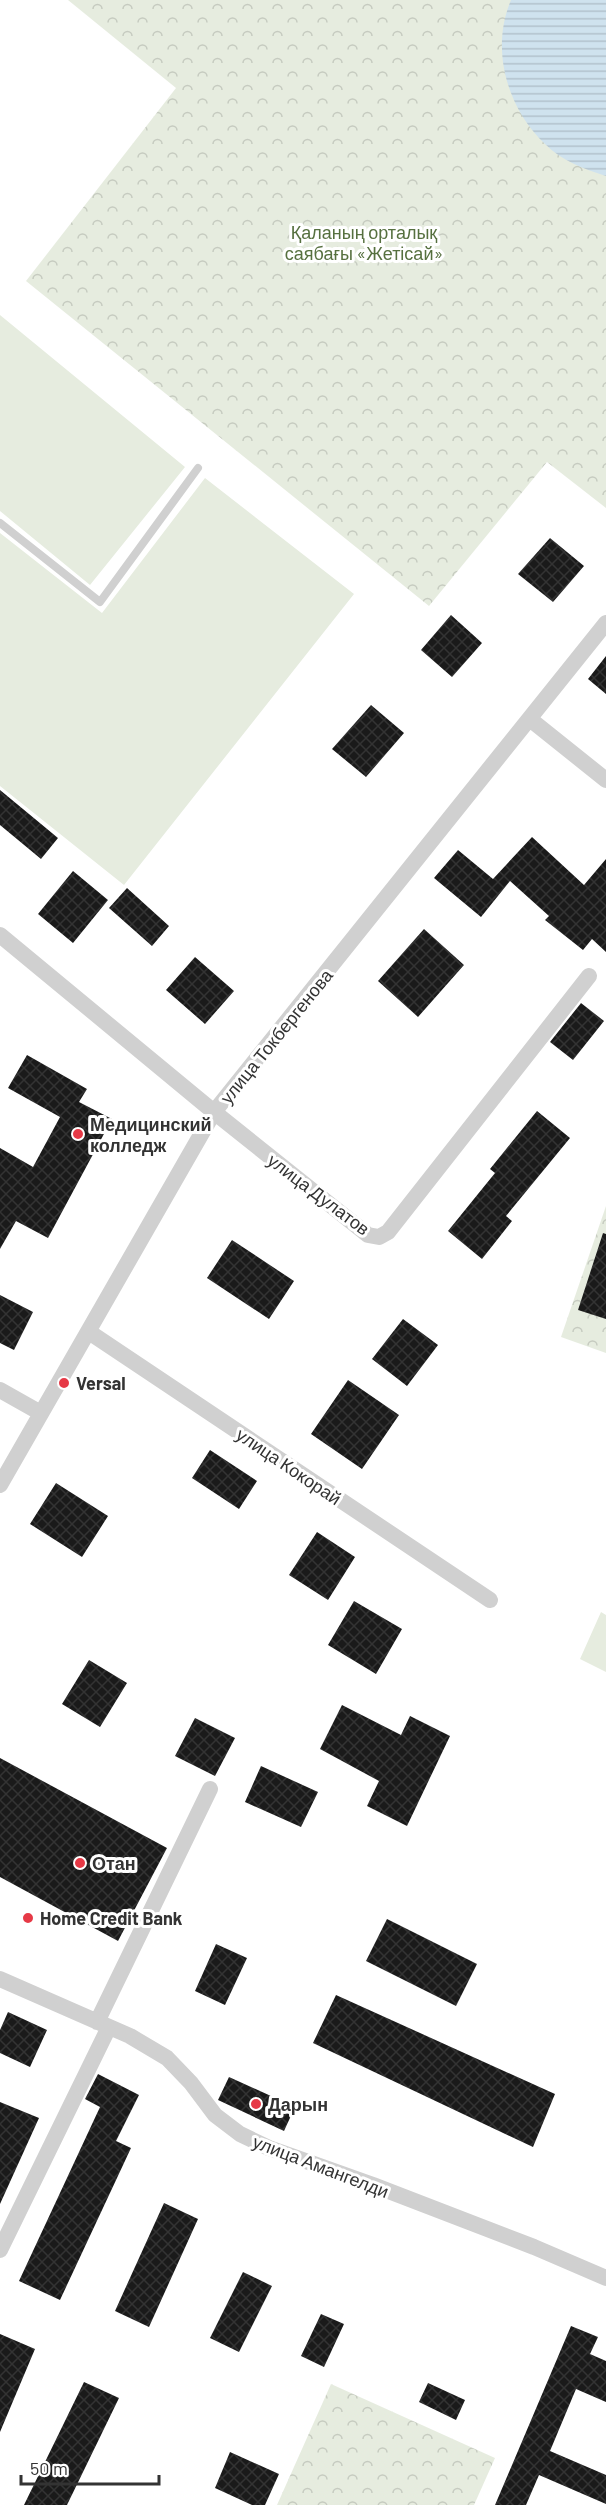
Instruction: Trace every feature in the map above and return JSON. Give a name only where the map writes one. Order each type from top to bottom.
[{"type":"street","name":"улица Токбергенова","points":[[0,1485],[39,1412],[89,1332],[214,1112],[531,720],[606,623]]},
{"type":"street","points":[[531,720],[606,780]]},
{"type":"street","name":"улица Дулатов","points":[[0,935],[214,1112],[368,1234],[379,1237],[388,1232],[589,976]]},
{"type":"street","name":"улица Кокорай","points":[[89,1332],[490,1600]]},
{"type":"street","points":[[0,1390],[39,1412]]},
{"type":"street","points":[[0,2250],[210,1790]]},
{"type":"street","name":"улица Амангелди","points":[[1,1982],[103,2024],[167,2058],[191,2083],[215,2115],[240,2134],[269,2148],[373,2185],[606,2278]]},
{"type":"lane","points":[[0,523],[100,602],[198,468]]},
{"type":"green space","name":"Қаланың орталық саябағы «Жетісай»","points":[[68,0],[606,0],[606,508],[547,462],[429,606],[26,281],[176,88]]},
{"type":"green space","points":[[0,315],[185,467],[90,585],[0,511]]},
{"type":"green space","points":[[205,478],[354,594],[124,885],[0,786],[0,533],[102,613]]},
{"type":"green space","points":[[606,1206],[606,1353],[561,1337]]},
{"type":"green space","points":[[601,1612],[606,1615],[606,1672],[580,1659]]},
{"type":"green space","points":[[331,2384],[495,2458],[474,2505],[277,2505]]},
{"type":"water","points":[[511,0],[606,0],[606,176],[559,155],[545,144],[521,113],[512,96],[503,58],[502,38]]},
{"type":"building","points":[[550,538],[584,566],[553,602],[518,574]]},
{"type":"building","points":[[451,615],[482,643],[452,677],[421,650]]},
{"type":"building","points":[[606,656],[606,694],[588,679]]},
{"type":"building","points":[[371,705],[404,733],[366,777],[332,749]]},
{"type":"building","points":[[0,790],[58,838],[41,859],[0,825]]},
{"type":"building","points":[[532,837],[584,885],[606,859],[606,952],[592,939],[583,950],[545,920],[549,916],[510,881],[481,917],[434,878],[458,850],[493,879]]},
{"type":"building","points":[[73,871],[108,900],[73,943],[38,914]]},
{"type":"building","points":[[127,888],[169,926],[152,946],[109,908]]},
{"type":"building","points":[[424,929],[464,965],[418,1017],[378,981]]},
{"type":"building","points":[[195,957],[234,991],[205,1024],[166,990]]},
{"type":"building","points":[[581,1003],[604,1021],[573,1060],[550,1042]]},
{"type":"building","name":"Медицинский колледж","points":[[27,1055],[87,1089],[79,1102],[112,1119],[48,1238],[16,1221],[0,1249],[0,1148],[33,1167],[60,1117],[8,1088]]},
{"type":"building","points":[[537,1111],[570,1138],[506,1216],[512,1221],[482,1259],[448,1231],[495,1173],[490,1169]]},
{"type":"building","points":[[603,1233],[606,1234],[606,1319],[578,1310]]},
{"type":"building","points":[[232,1240],[294,1281],[269,1319],[207,1278]]},
{"type":"building","points":[[0,1295],[33,1312],[14,1350],[0,1343]]},
{"type":"building","points":[[403,1319],[438,1345],[407,1386],[372,1359]]},
{"type":"building","points":[[348,1380],[399,1415],[362,1469],[311,1434]]},
{"type":"building","points":[[210,1450],[257,1481],[239,1509],[192,1478]]},
{"type":"building","points":[[56,1483],[108,1516],[82,1557],[30,1524]]},
{"type":"building","points":[[317,1532],[355,1557],[328,1600],[289,1575]]},
{"type":"building","points":[[354,1601],[402,1629],[376,1674],[328,1645]]},
{"type":"building","points":[[89,1660],[127,1683],[100,1727],[62,1704]]},
{"type":"building","points":[[342,1705],[401,1735],[410,1716],[450,1736],[407,1826],[367,1806],[379,1781],[320,1749]]},
{"type":"building","points":[[195,1718],[235,1738],[215,1776],[175,1756]]},
{"type":"building","name":"Отан","points":[[0,1758],[167,1848],[118,1941],[0,1877]]},
{"type":"building","points":[[261,1766],[318,1792],[301,1827],[245,1802]]},
{"type":"building","points":[[387,1919],[477,1964],[456,2006],[366,1961]]},
{"type":"building","points":[[216,1944],[247,1958],[225,2005],[195,1991]]},
{"type":"building","points":[[336,1995],[555,2094],[533,2147],[313,2043]]},
{"type":"building","points":[[8,2012],[47,2030],[30,2067],[0,2053],[0,2030]]},
{"type":"building","points":[[98,2074],[139,2095],[116,2141],[131,2148],[60,2300],[19,2281],[100,2107],[85,2099]]},
{"type":"building","name":"Дарын","points":[[229,2077],[295,2107],[284,2131],[218,2100]]},
{"type":"building","points":[[0,2102],[39,2118],[0,2204]]},
{"type":"building","points":[[164,2203],[198,2219],[149,2327],[115,2311]]},
{"type":"building","points":[[243,2272],[272,2286],[239,2352],[210,2338]]},
{"type":"building","points":[[321,2314],[344,2324],[324,2367],[301,2356]]},
{"type":"building","points":[[571,2326],[598,2337],[590,2354],[606,2361],[606,2402],[576,2389],[550,2451],[606,2475],[606,2504],[539,2475],[526,2505],[495,2505]]},
{"type":"building","points":[[0,2334],[35,2349],[0,2432]]},
{"type":"building","points":[[84,2382],[119,2398],[67,2505],[24,2505]]},
{"type":"building","points":[[428,2383],[465,2400],[456,2420],[419,2402]]},
{"type":"building","points":[[230,2452],[279,2474],[265,2505],[252,2505],[215,2488]]},
{"type":"place","name":"Медицинский колледж","points":[[78,1134]]},
{"type":"place","name":"Versal","points":[[64,1383]]},
{"type":"place","name":"Отан","points":[[80,1863]]},
{"type":"place","name":"Home Credit Bank","points":[[28,1918]]},
{"type":"place","name":"Дарын","points":[[256,2104]]}]
